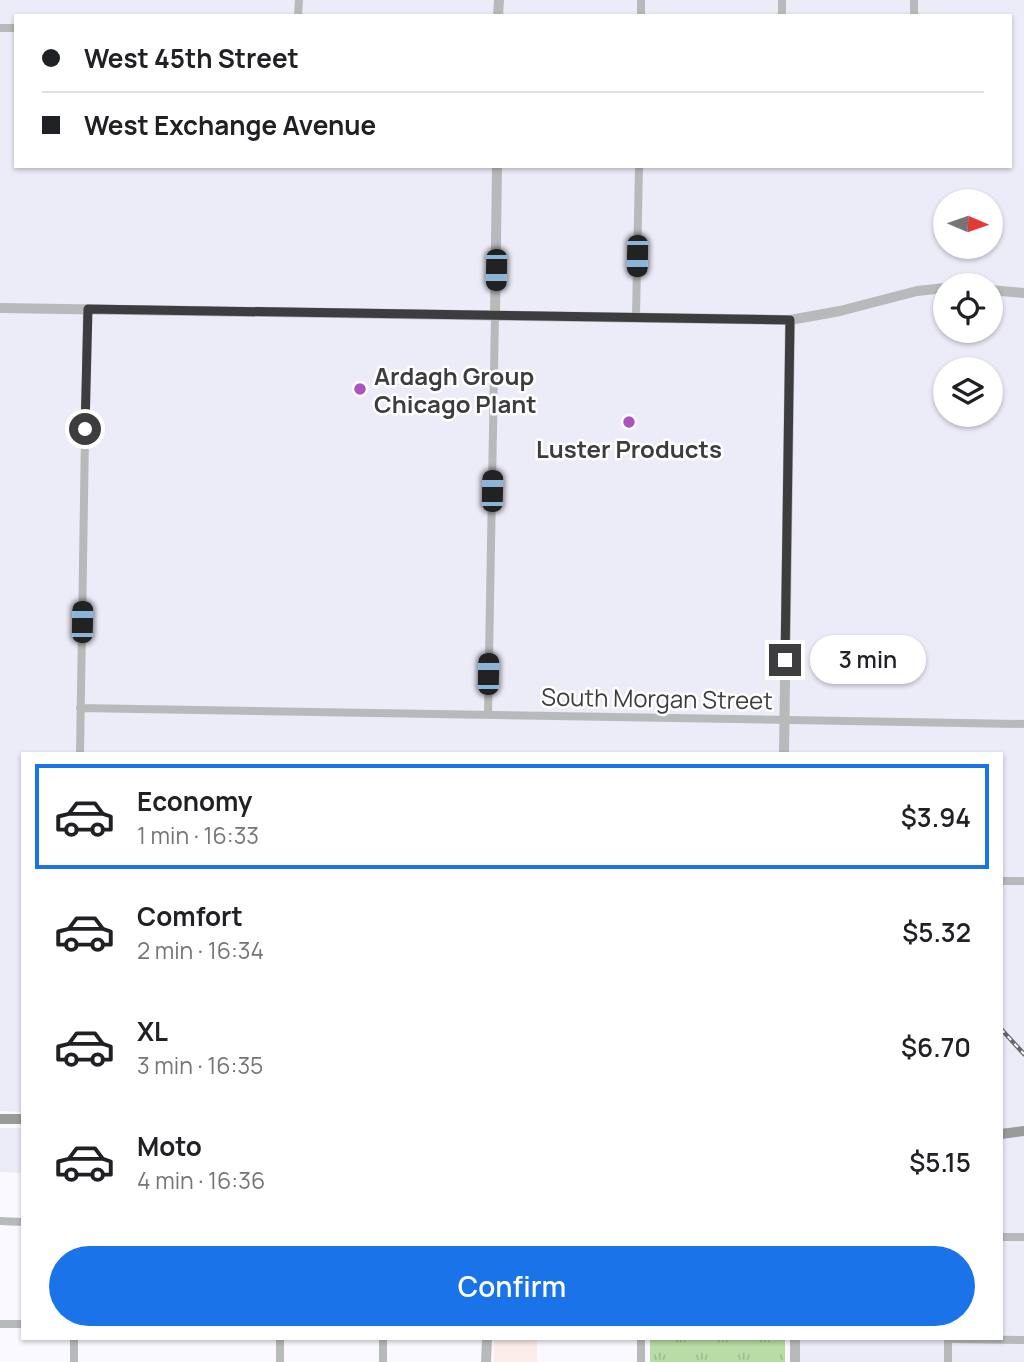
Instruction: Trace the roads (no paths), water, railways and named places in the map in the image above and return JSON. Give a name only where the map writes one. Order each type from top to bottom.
[{"type":"main road","points":[[0,1119],[21,1119]]},
{"type":"main road","points":[[1003,1134],[1024,1131]]},
{"type":"main road","points":[[1003,1134],[1024,1137]]},
{"type":"street","points":[[488,715],[497,168]]},
{"type":"street","points":[[636,317],[639,168]]},
{"type":"street","points":[[0,308],[790,320],[933,289]]},
{"type":"street","points":[[1003,291],[1024,293]]},
{"type":"street","points":[[80,752],[88,309]]},
{"type":"street","points":[[784,752],[790,320]]},
{"type":"street","name":"South Morgan Street","points":[[80,708],[1024,724]]},
{"type":"street","points":[[1003,881],[1024,881]]},
{"type":"street","points":[[0,1222],[21,1222]]},
{"type":"street","points":[[1003,1237],[1024,1237]]},
{"type":"street","points":[[0,1324],[21,1324]]},
{"type":"street","points":[[74,1340],[74,1362]]},
{"type":"street","points":[[280,1362],[281,1340]]},
{"type":"street","points":[[383,1340],[383,1362]]},
{"type":"street","points":[[486,1362],[487,1340]]},
{"type":"street","points":[[641,1362],[642,1340]]},
{"type":"street","points":[[794,1362],[795,1340]]},
{"type":"street","points":[[948,1362],[951,1340]]},
{"type":"street","points":[[1003,1340],[1024,1340]]},
{"type":"railway","points":[[1003,1031],[1024,1054]]},
{"type":"place","name":"Ardagh Group Chicago Plant","points":[[360,389]]},
{"type":"place","name":"Luster Products","points":[[629,422]]}]
